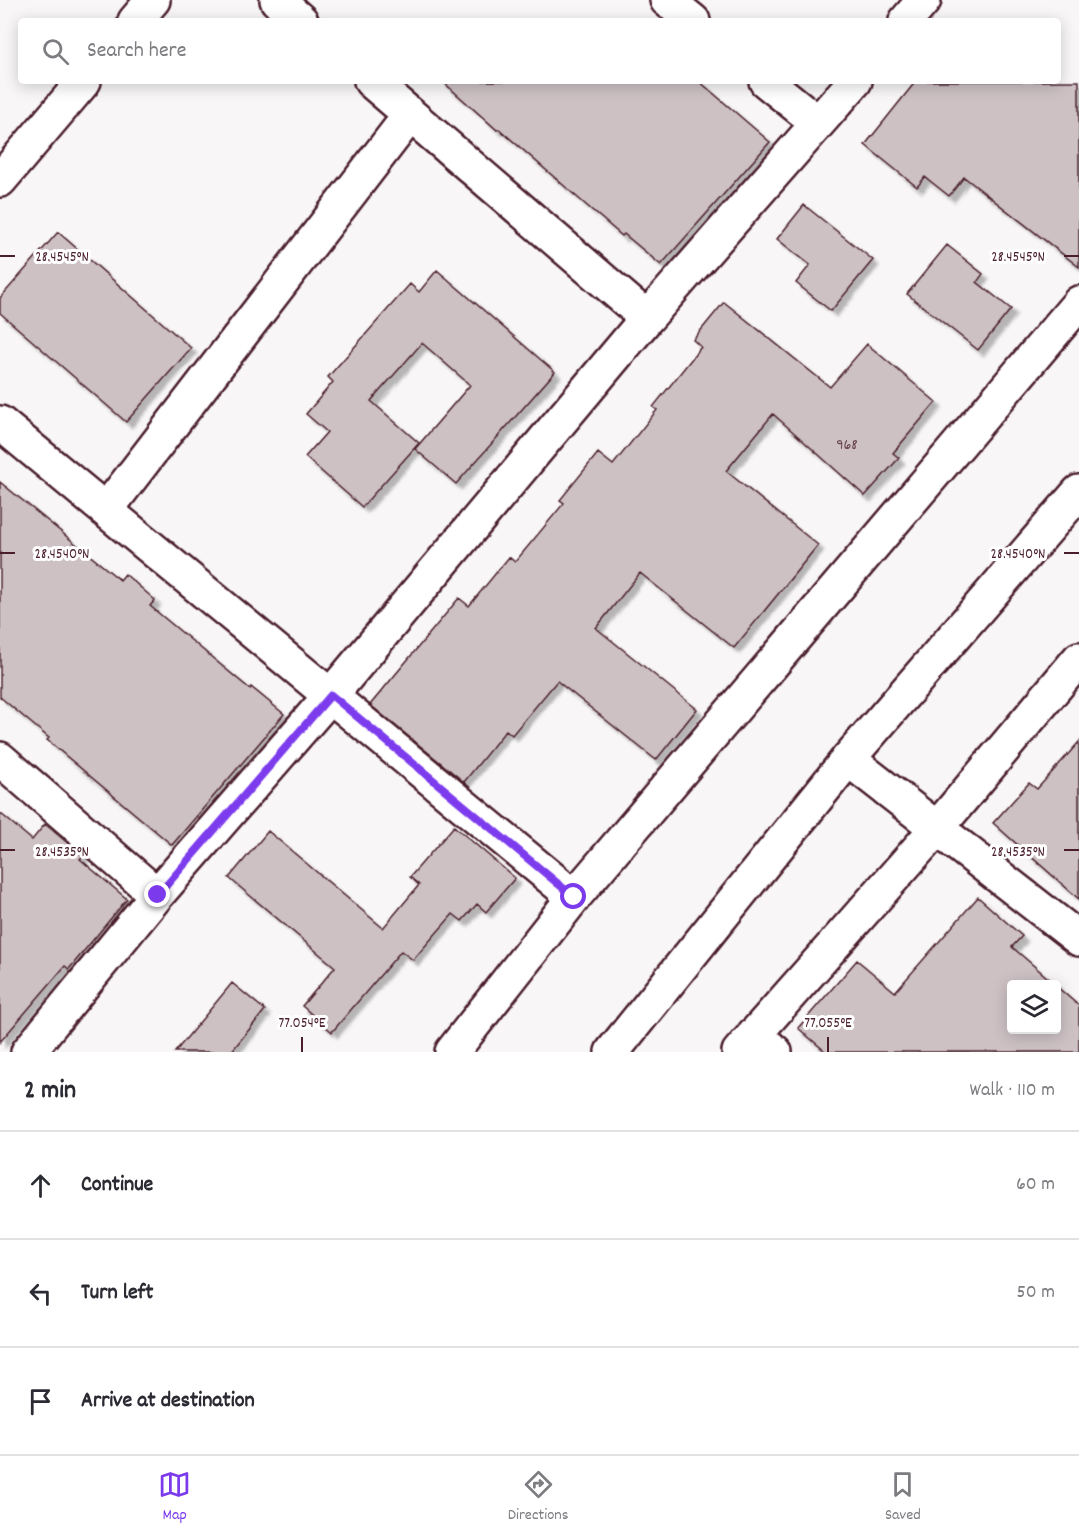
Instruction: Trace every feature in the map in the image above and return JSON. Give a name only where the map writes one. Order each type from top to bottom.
[{"type":"street","points":[[138,18],[153,0]]},
{"type":"street","points":[[277,0],[298,18]]},
{"type":"street","points":[[667,0],[689,18]]},
{"type":"street","points":[[909,18],[924,0]]},
{"type":"street","points":[[0,180],[81,84]]},
{"type":"street","points":[[374,84],[647,318]]},
{"type":"street","points":[[770,84],[818,123]]},
{"type":"street","points":[[28,1052],[158,895],[331,695],[647,318],[852,84]]},
{"type":"street","points":[[106,510],[410,115]]},
{"type":"street","points":[[452,1052],[574,897],[1079,303]]},
{"type":"street","points":[[0,423],[574,897]]},
{"type":"street","points":[[612,1052],[848,759],[1079,492]]},
{"type":"street","points":[[756,1046],[1079,659]]},
{"type":"street","points":[[0,759],[158,895]]},
{"type":"street","points":[[848,759],[1079,939]]},
{"type":"building","points":[[1061,81],[1079,81],[1079,267],[964,177],[949,196],[925,177],[917,187],[865,145],[914,84],[1061,84]]},
{"type":"building","points":[[445,84],[702,84],[770,142],[661,265],[624,234],[622,236],[499,129],[497,130]]},
{"type":"building","points":[[804,205],[873,260],[831,311],[796,283],[810,265],[777,239]]},
{"type":"building","points":[[58,232],[191,348],[126,422],[0,313],[0,298]]},
{"type":"building","points":[[947,245],[983,274],[977,282],[1011,309],[978,350],[907,294]]},
{"type":"building","points":[[437,270],[555,372],[456,484],[415,449],[470,385],[422,343],[371,401],[419,443],[362,507],[305,457],[327,432],[306,414],[333,382],[328,377],[410,284],[419,292]]},
{"type":"building","points":[[724,302],[830,387],[867,344],[936,402],[893,453],[899,458],[865,496],[773,414],[726,471],[818,545],[734,648],[640,573],[596,628],[697,709],[656,760],[557,681],[512,735],[506,730],[464,782],[370,705],[459,598],[469,606],[509,557],[515,562],[564,503],[560,500],[598,453],[613,465],[657,410],[653,407],[701,347],[693,340]]},
{"type":"building","points":[[0,482],[120,580],[125,574],[155,600],[150,606],[250,689],[251,687],[284,714],[172,845],[47,740],[49,738],[0,697]]},
{"type":"building","points":[[1079,742],[1079,899],[993,823],[1029,783],[1037,789]]},
{"type":"building","points":[[0,813],[32,840],[45,824],[83,856],[80,859],[127,899],[69,969],[65,966],[0,1042]]},
{"type":"building","points":[[454,826],[515,878],[486,912],[477,904],[462,921],[453,914],[413,960],[401,951],[332,1032],[302,1006],[335,967],[229,878],[268,831],[383,928],[419,885],[410,877]]},
{"type":"building","points":[[978,897],[1022,936],[1012,947],[1050,980],[1007,980],[1007,1034],[1061,1034],[1061,990],[1079,1006],[1079,1052],[826,1052],[798,1028],[857,960],[895,992]]},
{"type":"building","points":[[232,983],[265,1010],[231,1052],[175,1052]]},
{"type":"route","points":[[158,895],[331,695],[574,897]]}]
